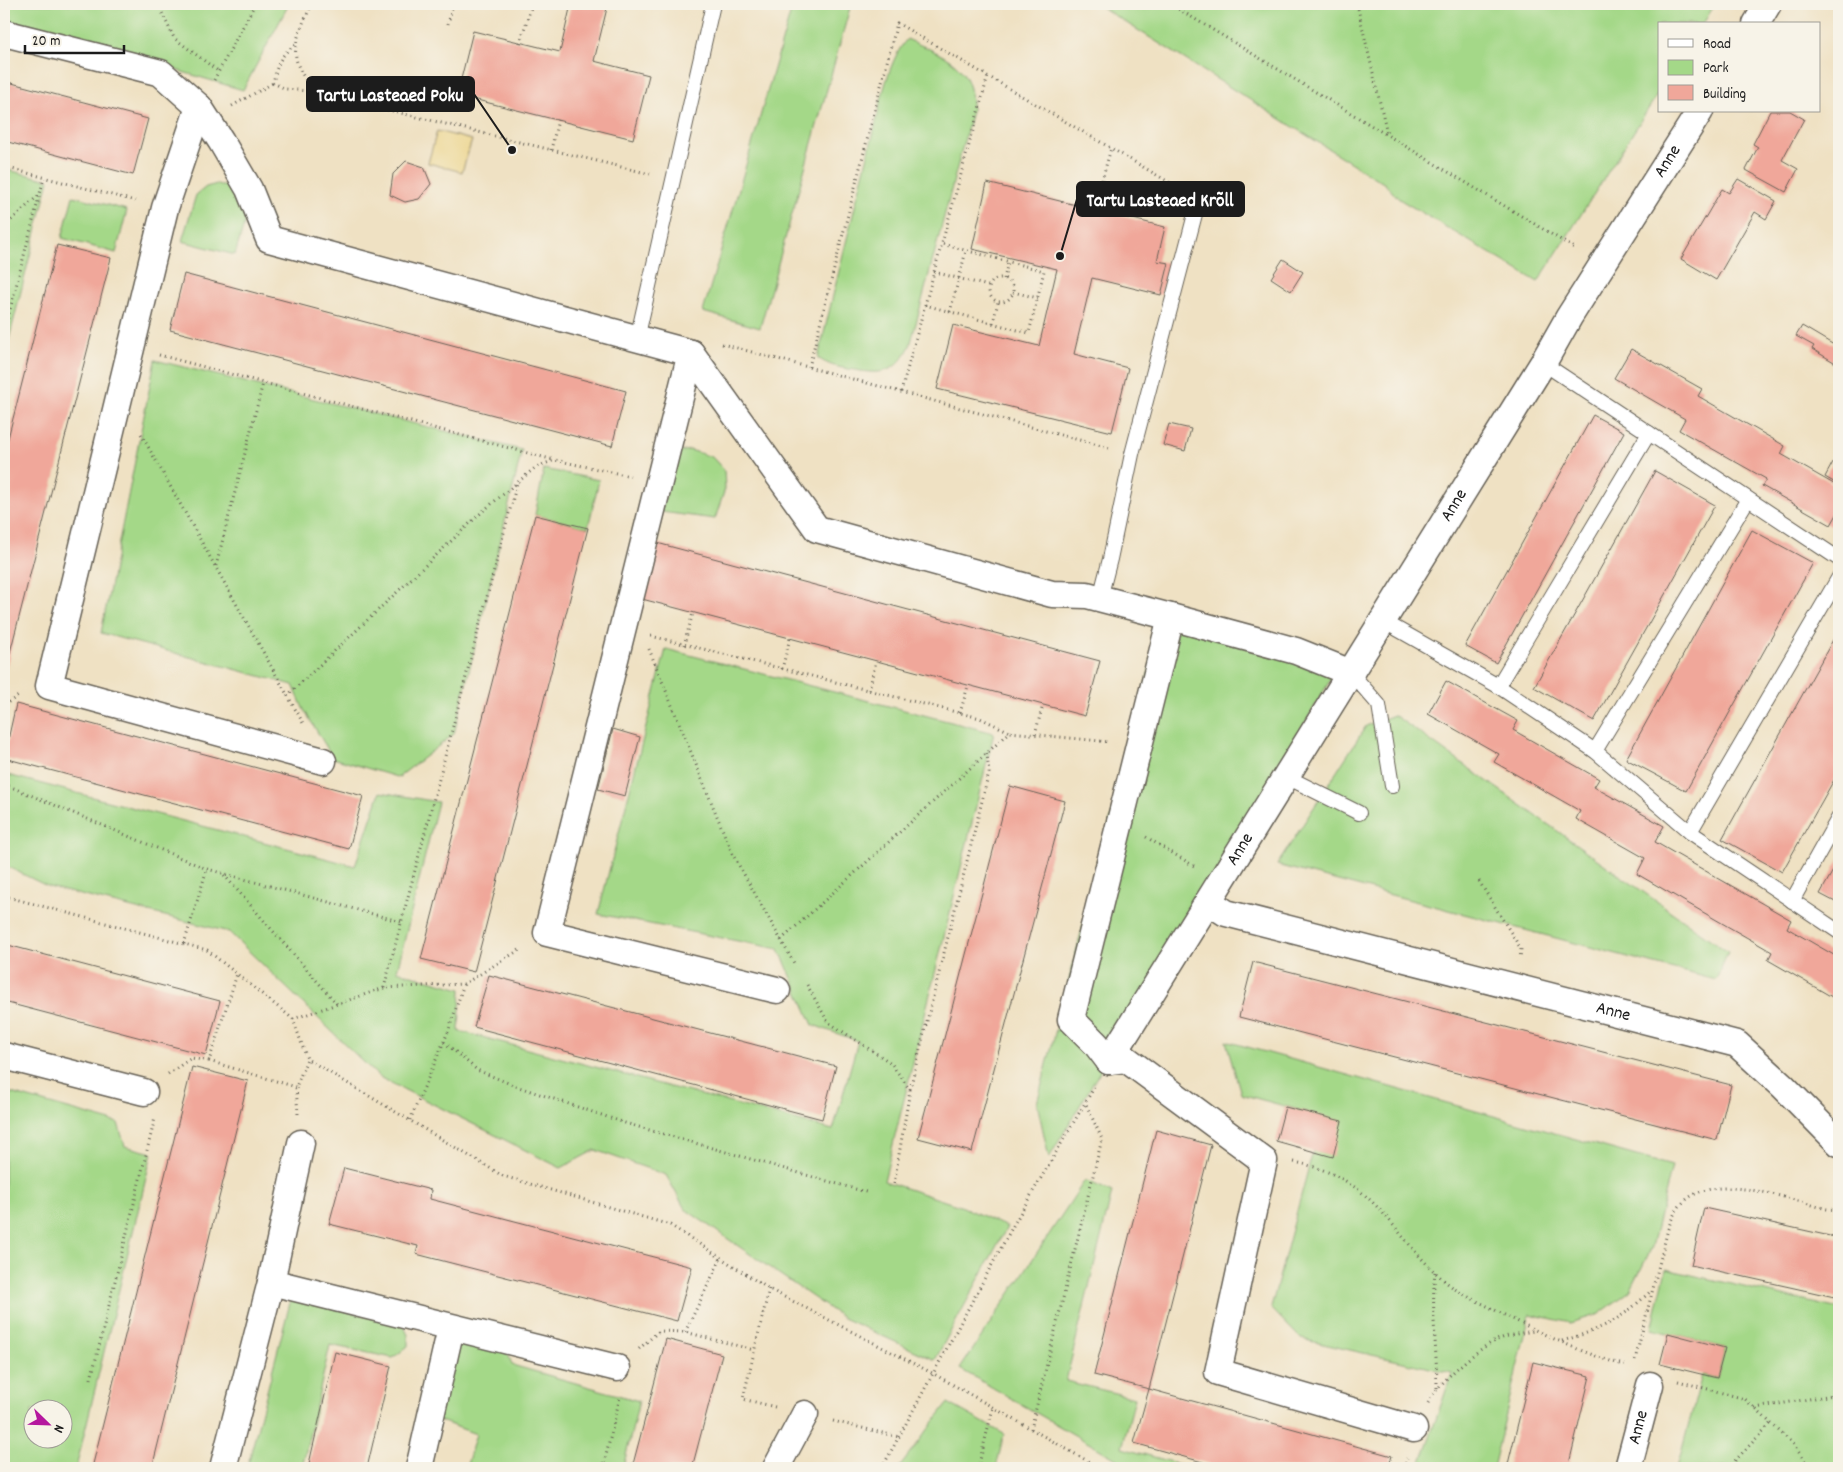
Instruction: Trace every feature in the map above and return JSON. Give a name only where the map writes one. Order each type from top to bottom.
[{"type":"street","points":[[1757,22],[1768,4]]},
{"type":"street","points":[[4,33],[161,73],[204,114],[248,189],[269,239],[690,353],[817,529],[1052,594],[1087,595],[1171,616],[1296,651],[1351,673]]},
{"type":"street","name":"Anne","points":[[1109,1061],[1699,112]]},
{"type":"street","points":[[204,114],[165,208],[49,686],[323,761]]},
{"type":"street","points":[[690,353],[547,933],[777,990]]},
{"type":"street","points":[[1171,616],[1071,1019],[1096,1044],[1109,1061],[1126,1059],[1264,1161],[1218,1372],[1414,1429]]},
{"type":"street","name":"Anne","points":[[1209,902],[1226,913],[1737,1044],[1783,1086],[1839,1143]]},
{"type":"street","points":[[4,1056],[150,1103]]},
{"type":"street","points":[[223,1468],[271,1282],[301,1143]]},
{"type":"street","points":[[271,1282],[618,1368]]},
{"type":"street","points":[[419,1468],[451,1328]]},
{"type":"street","name":"Anne","points":[[1628,1468],[1660,1382]]},
{"type":"street","points":[[776,1468],[805,1414]]},
{"type":"lane","points":[[636,339],[713,4]]},
{"type":"lane","points":[[1100,598],[1132,454],[1199,200]]},
{"type":"lane","points":[[1543,363],[1839,559]]},
{"type":"lane","points":[[1498,686],[1649,433]]},
{"type":"lane","points":[[1595,751],[1748,499]]},
{"type":"lane","points":[[1690,832],[1839,577]]},
{"type":"lane","points":[[1383,621],[1498,686],[1595,751],[1690,832],[1839,932]]},
{"type":"lane","points":[[1351,673],[1379,705],[1392,786]]},
{"type":"lane","points":[[1287,777],[1359,813]]},
{"type":"lane","points":[[1792,901],[1839,817]]},
{"type":"path","points":[[158,4],[174,38],[218,72]]},
{"type":"path","points":[[204,114],[218,72],[254,4]]},
{"type":"path","points":[[312,4],[300,29],[294,51],[296,65],[307,82],[319,92]]},
{"type":"path","points":[[448,24],[453,4]]},
{"type":"path","points":[[520,42],[532,4]]},
{"type":"path","points":[[1170,4],[1603,265]]},
{"type":"path","points":[[1357,4],[1388,134]]},
{"type":"path","points":[[809,367],[897,23],[1199,200]]},
{"type":"path","points":[[273,83],[277,63],[285,52],[296,45]]},
{"type":"path","points":[[902,392],[988,76]]},
{"type":"path","points":[[204,114],[273,83],[286,89],[319,92],[673,180]]},
{"type":"path","points":[[551,150],[558,120]]},
{"type":"path","points":[[1094,209],[1111,148]]},
{"type":"path","points":[[4,167],[165,208]]},
{"type":"path","points":[[4,333],[44,178]]},
{"type":"path","points":[[4,227],[40,194]]},
{"type":"path","points":[[925,306],[1029,333],[1044,271],[942,244]]},
{"type":"path","points":[[950,312],[966,251]]},
{"type":"path","points":[[1004,278],[1008,262]]},
{"type":"path","points":[[934,272],[988,286]]},
{"type":"path","points":[[1004,278],[1012,284],[1013,292],[1006,301],[998,302],[989,295],[988,286],[994,280],[1004,278]]},
{"type":"path","points":[[1013,292],[1038,298]]},
{"type":"path","points":[[992,323],[998,302]]},
{"type":"path","points":[[716,342],[1132,454]]},
{"type":"path","points":[[131,348],[555,460],[659,482]]},
{"type":"path","points":[[216,567],[263,383]]},
{"type":"path","points":[[119,397],[216,567],[323,761]]},
{"type":"path","points":[[288,696],[484,511],[536,467],[555,460]]},
{"type":"path","points":[[384,988],[517,483]]},
{"type":"path","points":[[629,600],[643,634],[980,718],[1010,732],[1138,744]]},
{"type":"path","points":[[684,645],[693,613]]},
{"type":"path","points":[[782,669],[790,638]]},
{"type":"path","points":[[647,644],[732,853],[800,973]]},
{"type":"path","points":[[869,690],[876,661]]},
{"type":"path","points":[[960,713],[968,686]]},
{"type":"path","points":[[1035,734],[1043,705]]},
{"type":"path","points":[[781,940],[1010,732]]},
{"type":"path","points":[[894,1184],[910,1090],[989,772],[987,752]]},
{"type":"path","points":[[4,784],[207,869],[402,922]]},
{"type":"path","points":[[1119,820],[1195,866]]},
{"type":"path","points":[[184,944],[207,869]]},
{"type":"path","points":[[223,874],[337,1004]]},
{"type":"path","points":[[1479,881],[1520,949],[1517,988]]},
{"type":"path","points":[[4,896],[208,950],[293,1020],[307,1059],[503,1176],[670,1225],[722,1256],[769,1289],[934,1374],[1100,1468]]},
{"type":"path","points":[[293,1020],[384,988],[464,984],[547,933]]},
{"type":"path","points":[[209,1061],[236,974]]},
{"type":"path","points":[[805,981],[828,1022],[891,1063],[910,1090]]},
{"type":"path","points":[[410,1120],[444,1042],[464,984]]},
{"type":"path","points":[[444,1042],[477,1070],[514,1085],[625,1123],[869,1192]]},
{"type":"path","points":[[91,1379],[150,1103],[191,1058],[209,1061],[296,1086]]},
{"type":"path","points":[[301,1143],[296,1086],[307,1059]]},
{"type":"path","points":[[882,1468],[1014,1224],[1109,1061]]},
{"type":"path","points":[[1031,1429],[1102,1139],[1085,1102]]},
{"type":"path","points":[[1253,1154],[1300,1163],[1342,1177],[1366,1194],[1435,1272],[1451,1287],[1536,1331],[1633,1368],[1668,1229],[1676,1210],[1687,1199],[1703,1190],[1744,1188],[1827,1210],[1839,1210]]},
{"type":"path","points":[[685,1332],[722,1256]]},
{"type":"path","points":[[1435,1272],[1433,1293],[1437,1342],[1437,1390]]},
{"type":"path","points":[[1562,1342],[1598,1331],[1626,1315],[1652,1289]]},
{"type":"path","points":[[618,1368],[659,1331],[685,1332],[754,1350]]},
{"type":"path","points":[[1405,1468],[1414,1429],[1437,1390],[1463,1364],[1492,1342],[1512,1335],[1536,1331]]},
{"type":"path","points":[[1660,1382],[1745,1399],[1793,1444],[1810,1468]]},
{"type":"path","points":[[603,1468],[621,1394]]},
{"type":"path","points":[[1755,1408],[1839,1394]]},
{"type":"path","points":[[978,1468],[993,1408]]},
{"type":"path","points":[[1728,1468],[1771,1423]]},
{"type":"green space","points":[[4,4],[289,4],[243,90],[4,19]]},
{"type":"green space","points":[[793,4],[851,4],[760,328],[703,312]]},
{"type":"green space","points":[[1096,4],[1715,4],[1704,22],[1658,22],[1658,94],[1538,282],[1399,199],[1385,184]]},
{"type":"green space","points":[[907,39],[954,63],[968,82],[972,111],[910,346],[894,367],[881,372],[865,372],[831,365],[818,358],[884,88],[894,61]]},
{"type":"green space","points":[[4,169],[49,180],[4,359]]},
{"type":"green space","points":[[217,184],[228,187],[248,211],[235,255],[182,241],[196,195],[206,187]]},
{"type":"green space","points":[[73,196],[127,210],[116,253],[62,238]]},
{"type":"green space","points":[[155,360],[522,450],[454,734],[400,776],[400,778],[333,758],[303,708],[293,685],[101,633]]},
{"type":"green space","points":[[690,450],[712,457],[724,470],[725,489],[715,519],[661,512],[679,452]]},
{"type":"green space","points":[[544,469],[599,480],[588,528],[535,515]]},
{"type":"green space","points":[[1163,616],[1342,660],[1049,1158],[1037,1103]]},
{"type":"green space","points":[[666,649],[994,733],[884,1181],[963,1207],[1007,1227],[935,1360],[843,1318],[728,1239],[685,1209],[666,1175],[595,1150],[561,1168],[379,1077],[229,932],[49,887],[4,865],[4,774],[355,866],[380,792],[438,802],[397,971],[461,989],[459,1031],[833,1130],[858,1041],[813,1025],[779,949],[598,914]]},
{"type":"green space","points":[[1394,715],[1728,952],[1716,980],[1277,865],[1366,726]]},
{"type":"green space","points":[[1226,1041],[1672,1166],[1652,1247],[1630,1291],[1599,1314],[1571,1323],[1530,1314],[1493,1468],[1419,1468],[1452,1373],[1301,1339],[1271,1308],[1313,1151],[1342,1122],[1241,1094]]},
{"type":"green space","points":[[4,1091],[118,1123],[125,1146],[152,1153],[76,1468],[4,1468]]},
{"type":"green space","points":[[1085,1180],[1112,1192],[1066,1381],[1135,1398],[1122,1448],[1193,1468],[1132,1468],[960,1369]]},
{"type":"green space","points":[[1666,1269],[1839,1309],[1839,1468],[1677,1468],[1702,1375],[1717,1378],[1725,1348],[1652,1329]]},
{"type":"green space","points":[[291,1299],[403,1324],[408,1335],[408,1346],[393,1358],[330,1345],[302,1468],[247,1468]]},
{"type":"green space","points":[[459,1319],[500,1330],[512,1365],[639,1401],[623,1468],[466,1468],[476,1434],[435,1419]]},
{"type":"green space","points":[[948,1403],[1004,1434],[996,1468],[899,1468]]},
{"type":"sand","points":[[437,131],[472,140],[462,172],[428,163]]},
{"type":"building","points":[[571,4],[608,4],[594,61],[649,75],[633,139],[457,95],[473,31],[560,52]]},
{"type":"building","points":[[1839,4],[1839,13],[1829,5]]},
{"type":"building","points":[[4,81],[148,119],[133,175],[4,141]]},
{"type":"building","points":[[1769,112],[1792,112],[1804,119],[1782,160],[1798,169],[1786,192],[1746,170],[1758,147],[1753,144]]},
{"type":"building","points":[[406,161],[424,167],[431,184],[419,199],[405,202],[390,195],[393,174]]},
{"type":"building","points":[[1738,179],[1776,201],[1766,219],[1755,212],[1716,280],[1681,259],[1722,189],[1729,193]]},
{"type":"building","points":[[987,183],[1165,227],[1157,261],[1169,263],[1161,295],[1092,278],[1074,354],[1128,368],[1112,432],[937,389],[953,325],[1039,346],[1057,269],[972,249]]},
{"type":"building","points":[[57,245],[111,258],[4,676],[4,454]]},
{"type":"building","points":[[1283,259],[1303,272],[1291,291],[1271,278]]},
{"type":"building","points":[[184,274],[626,391],[612,446],[170,330]]},
{"type":"building","points":[[1802,326],[1839,348],[1839,365],[1812,349],[1814,346],[1796,336]]},
{"type":"building","points":[[1631,349],[1702,389],[1698,396],[1785,446],[1781,454],[1839,487],[1839,511],[1831,525],[1762,486],[1766,479],[1679,430],[1685,419],[1614,378]]},
{"type":"building","points":[[1593,415],[1624,432],[1496,663],[1465,646]]},
{"type":"building","points":[[1169,424],[1191,429],[1185,451],[1163,445]]},
{"type":"building","points":[[1839,451],[1839,485],[1825,477]]},
{"type":"building","points":[[1655,471],[1715,505],[1594,721],[1534,687]]},
{"type":"building","points":[[535,515],[588,528],[474,972],[421,959]]},
{"type":"building","points":[[1752,530],[1813,563],[1686,791],[1626,759]]},
{"type":"building","points":[[657,543],[1100,661],[1085,716],[642,599]]},
{"type":"building","points":[[1839,629],[1839,771],[1782,872],[1722,839]]},
{"type":"building","points":[[1446,681],[1518,721],[1513,730],[1599,779],[1594,787],[1664,826],[1655,842],[1791,920],[1787,928],[1839,958],[1839,1001],[1768,960],[1772,952],[1637,874],[1645,858],[1576,819],[1580,811],[1494,762],[1499,754],[1428,714]]},
{"type":"building","points":[[16,704],[363,796],[349,849],[4,758]]},
{"type":"building","points":[[613,729],[640,737],[625,796],[598,789]]},
{"type":"building","points":[[1010,786],[1065,801],[972,1152],[918,1138]]},
{"type":"building","points":[[1839,860],[1839,904],[1820,894]]},
{"type":"building","points":[[4,944],[220,1001],[206,1055],[4,1002]]},
{"type":"building","points":[[1253,962],[1731,1085],[1717,1140],[1239,1017]]},
{"type":"building","points":[[489,975],[836,1066],[822,1119],[474,1027]]},
{"type":"building","points":[[192,1067],[248,1081],[152,1468],[92,1468]]},
{"type":"building","points":[[1285,1107],[1342,1121],[1333,1157],[1276,1141]]},
{"type":"building","points":[[1156,1130],[1211,1145],[1149,1389],[1094,1375]]},
{"type":"building","points":[[344,1168],[431,1190],[430,1199],[692,1267],[677,1321],[416,1254],[418,1246],[329,1224]]},
{"type":"building","points":[[1704,1208],[1839,1238],[1839,1298],[1691,1265]]},
{"type":"building","points":[[1668,1333],[1725,1348],[1717,1378],[1660,1364]]},
{"type":"building","points":[[666,1339],[722,1354],[692,1468],[632,1468]]},
{"type":"building","points":[[335,1352],[391,1366],[367,1468],[308,1468]]},
{"type":"building","points":[[1533,1362],[1590,1376],[1568,1468],[1507,1468]]},
{"type":"building","points":[[1149,1389],[1392,1456],[1388,1468],[1224,1468],[1134,1443]]},
{"type":"place","name":"Tartu Lasteaed Poku","points":[[512,150]]},
{"type":"place","name":"Tartu Lasteaed Krõll","points":[[1060,256]]}]
